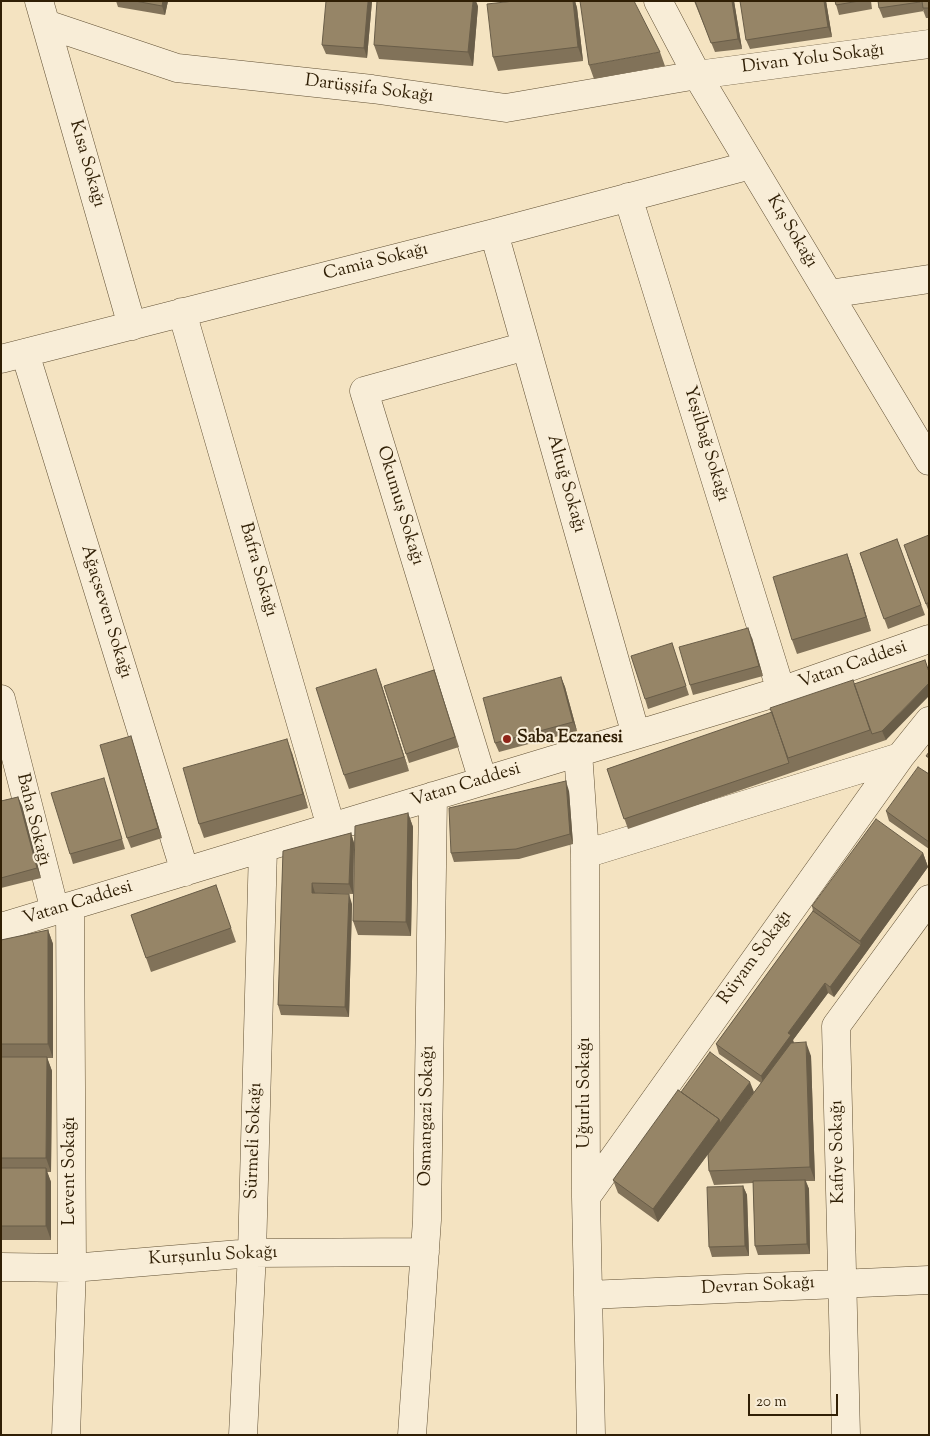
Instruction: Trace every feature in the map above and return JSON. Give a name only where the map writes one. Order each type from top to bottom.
[{"type":"street","name":"Kış Sokağı","points":[[658,1],[697,75],[929,461]]},
{"type":"street","name":"Darüşşifa Sokağı","points":[[42,13],[177,68],[372,89],[506,108],[697,75]]},
{"type":"street","name":"Kısa Sokağı","points":[[42,13],[132,326]]},
{"type":"street","name":"Divan Yolu Sokağı","points":[[697,75],[929,44]]},
{"type":"street","name":"Camia Sokağı","points":[[13,356],[751,165]]},
{"type":"street","name":"Yeşilbağ Sokağı","points":[[628,197],[782,691]]},
{"type":"street","name":"Altuğ Sokağı","points":[[494,233],[636,735]]},
{"type":"street","points":[[829,294],[929,279]]},
{"type":"street","name":"Bafra Sokağı","points":[[182,312],[331,827]]},
{"type":"street","name":"Okumuş Sokağı","points":[[483,781],[364,391],[526,346]]},
{"type":"street","name":"Ağaçseven Sokağı","points":[[13,356],[185,872]]},
{"type":"street","name":"Vatan Caddesi","points":[[1,927],[782,691],[929,639]]},
{"type":"street","name":"Baha Sokağı","points":[[1,699],[63,908]]},
{"type":"street","name":"Rüyam Sokağı","points":[[586,1197],[900,757],[929,721]]},
{"type":"street","name":"Uğurlu Sokağı","points":[[578,752],[585,854],[586,1197],[591,1435]]},
{"type":"street","points":[[585,854],[900,757]]},
{"type":"street","name":"Osmangazi Sokağı","points":[[412,1435],[427,1220],[433,796]]},
{"type":"street","name":"Sürmeli Sokağı","points":[[243,1435],[252,1254],[263,848]]},
{"type":"street","name":"Kafiye Sokağı","points":[[846,1435],[836,1026],[929,899]]},
{"type":"street","name":"Levent Sokağı","points":[[63,908],[72,1268],[66,1435]]},
{"type":"street","name":"Kurşunlu Sokağı","points":[[1,1267],[72,1268],[252,1254],[425,1252]]},
{"type":"street","name":"Devran Sokağı","points":[[588,1295],[929,1280]]},
{"type":"building","points":[[135,1],[163,1],[162,6]]},
{"type":"building","points":[[326,1],[368,1],[364,48],[322,45]]},
{"type":"building","points":[[377,1],[473,1],[468,52],[374,45]]},
{"type":"building","points":[[514,1],[573,1],[578,47],[493,57],[487,4]]},
{"type":"building","points":[[580,1],[634,1],[660,52],[589,65]]},
{"type":"building","points":[[695,1],[732,1],[738,39],[711,43]]},
{"type":"building","points":[[740,1],[824,1],[828,27],[746,40]]},
{"type":"building","points":[[835,1],[859,1],[836,5]]},
{"type":"building","points":[[878,1],[920,1],[920,2],[879,8]]},
{"type":"building","points":[[922,1],[929,1],[929,8],[923,8]]},
{"type":"building","points":[[929,535],[929,602],[926,604],[904,545]]},
{"type":"building","points":[[897,539],[921,605],[884,619],[860,553]]},
{"type":"building","points":[[847,554],[866,617],[792,640],[773,577]]},
{"type":"building","points":[[748,628],[759,666],[690,685],[679,647]]},
{"type":"building","points":[[672,643],[686,686],[645,699],[631,656]]},
{"type":"building","points":[[925,660],[929,672],[929,683],[882,731],[872,734],[854,684]]},
{"type":"building","points":[[376,669],[404,757],[344,775],[316,688]]},
{"type":"building","points":[[434,670],[455,737],[406,754],[384,686]]},
{"type":"building","points":[[561,677],[573,722],[495,743],[483,698]]},
{"type":"building","points":[[853,680],[870,730],[788,758],[770,708]]},
{"type":"building","points":[[772,712],[789,763],[624,819],[607,769]]},
{"type":"building","points":[[131,736],[158,828],[127,838],[100,745]]},
{"type":"building","points":[[287,739],[303,794],[199,824],[183,768]]},
{"type":"building","points":[[918,767],[929,774],[929,842],[886,811]]},
{"type":"building","points":[[104,778],[122,839],[70,854],[51,793]]},
{"type":"building","points":[[566,781],[570,834],[516,849],[451,853],[449,808]]},
{"type":"building","points":[[18,797],[37,868],[1,878],[1,801]]},
{"type":"building","points":[[408,813],[406,922],[353,921],[355,826]]},
{"type":"building","points":[[876,819],[923,853],[860,941],[812,906]]},
{"type":"building","points":[[351,833],[349,884],[312,883],[312,893],[349,894],[345,1007],[278,1005],[283,851]]},
{"type":"building","points":[[216,885],[231,928],[146,958],[131,915]]},
{"type":"building","points":[[813,911],[861,945],[830,987],[825,983],[788,1033],[791,1035],[761,1076],[716,1044]]},
{"type":"building","points":[[48,930],[48,1044],[1,1044],[1,940]]},
{"type":"building","points":[[806,1042],[810,1167],[709,1171],[708,1154],[791,1043]]},
{"type":"building","points":[[710,1052],[750,1082],[720,1123],[719,1119],[681,1092]]},
{"type":"building","points":[[1,1057],[47,1057],[46,1158],[1,1158]]},
{"type":"building","points":[[678,1090],[719,1119],[653,1209],[613,1180]]},
{"type":"building","points":[[1,1168],[46,1168],[46,1226],[1,1226]]},
{"type":"building","points":[[805,1180],[807,1244],[755,1246],[753,1181]]},
{"type":"building","points":[[743,1186],[745,1246],[709,1247],[707,1187]]},
{"type":"place","name":"Saba Eczanesi","points":[[507,739]]}]
